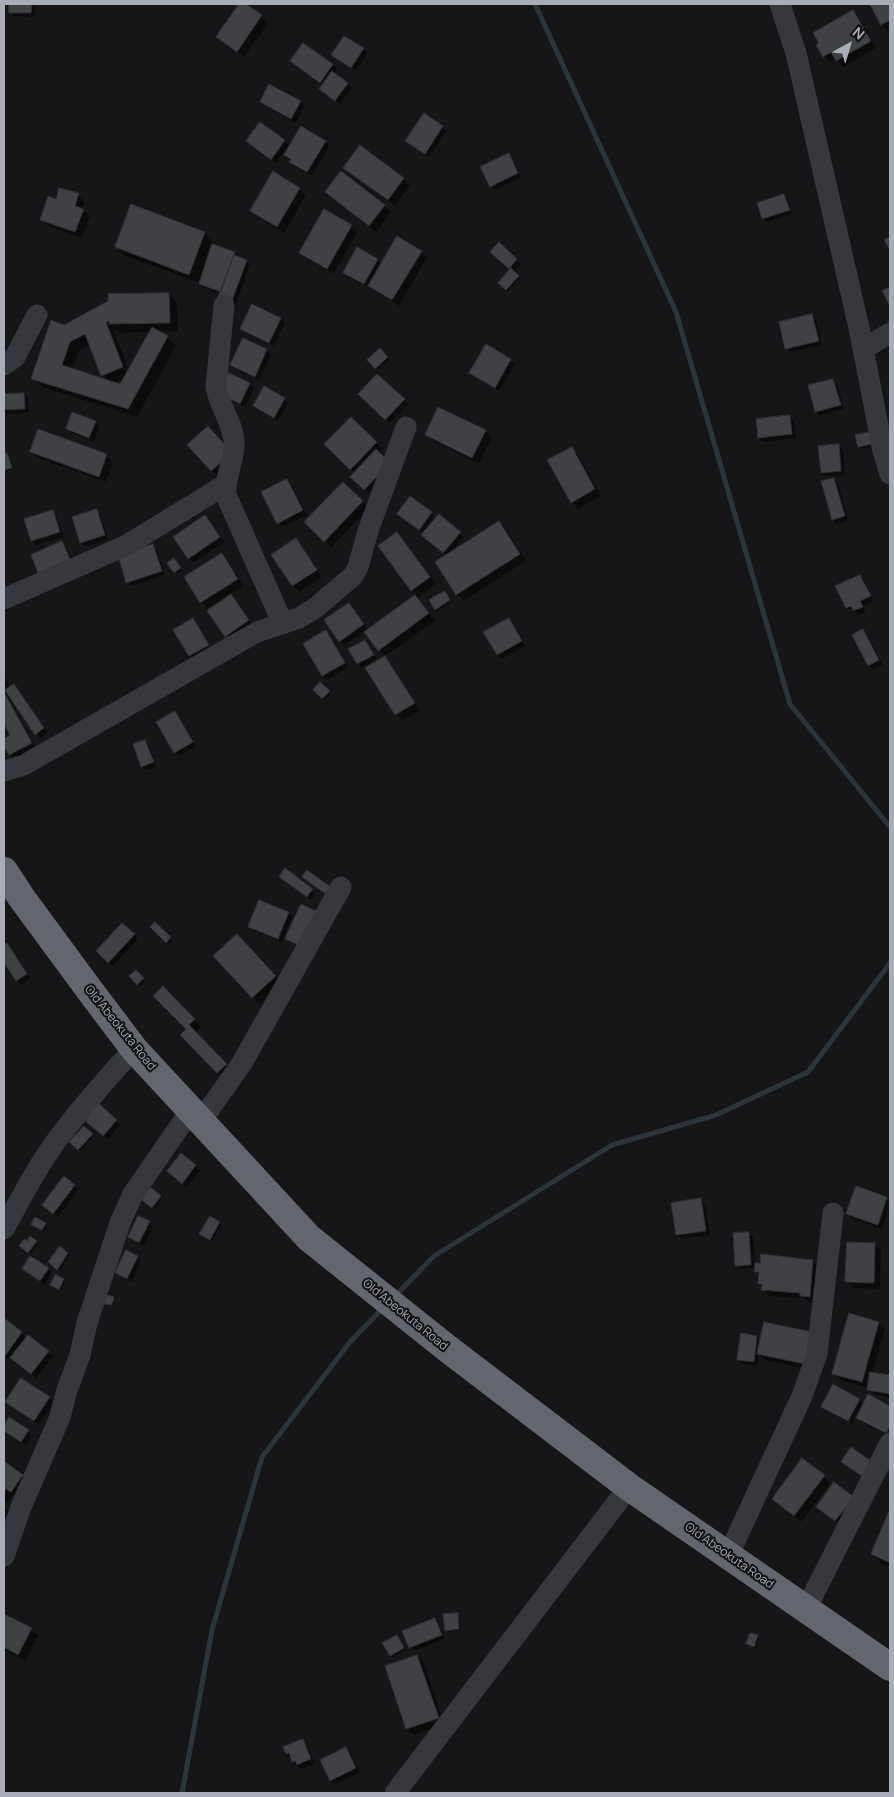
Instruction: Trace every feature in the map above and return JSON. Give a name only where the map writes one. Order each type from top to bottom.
[{"type":"highway","name":"Old Abeokuta Road","points":[[4,871],[21,897],[134,1048],[309,1238],[448,1349],[628,1487],[890,1668]]},
{"type":"street","points":[[780,4],[796,53],[863,349],[883,451],[890,474]]},
{"type":"street","points":[[224,305],[216,386],[218,399],[234,441],[231,468],[225,485],[226,495],[283,624]]},
{"type":"street","points":[[4,365],[15,357],[37,315]]},
{"type":"street","points":[[863,349],[890,333]]},
{"type":"street","points":[[4,771],[24,765],[257,632],[299,618],[314,609],[353,576],[358,567],[368,532],[406,427]]},
{"type":"street","points":[[4,599],[127,545],[225,485]]},
{"type":"street","points":[[4,1556],[21,1507],[60,1417],[67,1390],[80,1355],[87,1323],[120,1223],[133,1194],[196,1115],[242,1063],[341,887]]},
{"type":"street","points":[[4,1229],[58,1138],[99,1087],[134,1048]]},
{"type":"street","points":[[728,1556],[802,1396],[817,1354],[833,1213]]},
{"type":"street","points":[[806,1609],[890,1443]]},
{"type":"street","points":[[395,1793],[628,1487]]},
{"type":"building","points":[[9,4],[32,4],[31,13],[9,13]]},
{"type":"building","points":[[239,4],[246,4],[262,15],[237,52],[216,37]]},
{"type":"building","points":[[870,4],[890,4],[890,20],[881,25]]},
{"type":"building","points":[[853,10],[871,41],[836,61],[831,52],[823,57],[816,45],[819,43],[813,33]]},
{"type":"building","points":[[344,36],[364,48],[351,68],[331,55]]},
{"type":"building","points":[[303,43],[333,64],[320,83],[290,61]]},
{"type":"building","points":[[332,71],[348,83],[335,101],[319,89]]},
{"type":"building","points":[[269,84],[301,101],[291,119],[260,102]]},
{"type":"building","points":[[424,113],[443,126],[425,154],[405,141]]},
{"type":"building","points":[[260,122],[285,140],[271,160],[246,141]]},
{"type":"building","points":[[301,126],[326,141],[307,172],[289,162],[291,159],[284,155]]},
{"type":"building","points":[[360,145],[404,178],[388,200],[343,168]]},
{"type":"building","points":[[509,153],[518,173],[490,187],[480,167]]},
{"type":"building","points":[[273,171],[300,188],[277,227],[250,211]]},
{"type":"building","points":[[341,171],[385,205],[369,226],[325,192]]},
{"type":"building","points":[[59,188],[79,193],[75,206],[84,209],[75,232],[40,220],[48,196],[56,199]]},
{"type":"building","points":[[784,194],[790,210],[762,219],[757,203]]},
{"type":"building","points":[[131,204],[205,232],[189,275],[115,247]]},
{"type":"building","points":[[324,209],[352,225],[327,269],[299,253]]},
{"type":"building","points":[[397,236],[422,251],[392,300],[368,286]]},
{"type":"building","points":[[890,237],[890,250],[884,240]]},
{"type":"building","points":[[499,242],[517,259],[509,269],[490,252]]},
{"type":"building","points":[[212,244],[235,252],[221,292],[199,284]]},
{"type":"building","points":[[357,247],[378,259],[364,284],[343,273]]},
{"type":"building","points":[[234,255],[247,260],[231,303],[218,298]]},
{"type":"building","points":[[511,268],[519,276],[506,290],[498,283]]},
{"type":"building","points":[[890,287],[890,306],[882,291]]},
{"type":"building","points":[[169,293],[170,323],[109,324],[109,321],[106,322],[123,367],[101,376],[85,334],[70,342],[62,365],[120,384],[152,327],[168,336],[128,409],[31,379],[51,320],[64,325],[108,301],[108,294]]},
{"type":"building","points":[[252,304],[281,318],[269,343],[240,329]]},
{"type":"building","points":[[812,314],[819,341],[785,349],[779,322]]},
{"type":"building","points":[[243,338],[267,349],[255,377],[230,365]]},
{"type":"building","points":[[486,344],[511,359],[495,388],[469,373]]},
{"type":"building","points":[[380,348],[388,357],[375,369],[367,360]]},
{"type":"building","points":[[229,373],[250,383],[240,404],[219,393]]},
{"type":"building","points":[[377,374],[405,399],[385,420],[358,394]]},
{"type":"building","points":[[833,379],[841,405],[815,412],[808,385]]},
{"type":"building","points":[[264,386],[285,398],[274,418],[253,406]]},
{"type":"building","points":[[24,393],[25,409],[4,410],[4,394]]},
{"type":"building","points":[[438,407],[486,430],[472,458],[425,435]]},
{"type":"building","points":[[72,412],[96,421],[89,438],[66,429]]},
{"type":"building","points":[[790,415],[792,434],[758,438],[756,419]]},
{"type":"building","points":[[351,417],[377,442],[350,470],[324,444]]},
{"type":"building","points":[[208,426],[232,453],[211,471],[187,445]]},
{"type":"building","points":[[38,429],[107,454],[99,477],[30,452]]},
{"type":"building","points":[[869,432],[872,444],[858,447],[855,435]]},
{"type":"building","points":[[839,444],[841,471],[821,473],[818,446]]},
{"type":"building","points":[[572,447],[595,489],[571,503],[547,460]]},
{"type":"building","points":[[376,449],[390,463],[364,490],[350,477]]},
{"type":"building","points":[[7,453],[12,468],[4,470],[4,454]]},
{"type":"building","points":[[834,478],[845,516],[832,520],[821,481]]},
{"type":"building","points":[[287,479],[303,510],[277,524],[261,492]]},
{"type":"building","points":[[343,482],[363,501],[324,542],[304,522]]},
{"type":"building","points":[[410,496],[432,512],[419,530],[397,514]]},
{"type":"building","points":[[97,509],[105,535],[80,543],[72,517]]},
{"type":"building","points":[[53,510],[60,532],[31,541],[24,519]]},
{"type":"building","points":[[439,514],[461,532],[443,553],[421,535]]},
{"type":"building","points":[[205,515],[220,537],[188,559],[173,537]]},
{"type":"building","points":[[499,521],[520,554],[456,595],[435,562]]},
{"type":"building","points":[[397,532],[430,577],[411,591],[378,546]]},
{"type":"building","points":[[296,538],[317,570],[292,586],[271,555]]},
{"type":"building","points":[[62,541],[70,559],[38,573],[31,555]]},
{"type":"building","points":[[153,544],[162,571],[126,583],[118,555]]},
{"type":"building","points":[[222,553],[238,579],[200,603],[184,577]]},
{"type":"building","points":[[174,558],[181,568],[174,573],[167,563]]},
{"type":"building","points":[[860,575],[871,596],[860,601],[863,607],[853,611],[851,606],[846,608],[835,586]]},
{"type":"building","points":[[445,591],[450,600],[435,610],[429,600]]},
{"type":"building","points":[[231,594],[249,620],[225,637],[207,611]]},
{"type":"building","points":[[415,595],[429,613],[378,651],[364,632]]},
{"type":"building","points":[[349,603],[364,624],[339,642],[324,620]]},
{"type":"building","points":[[193,618],[209,645],[189,656],[173,630]]},
{"type":"building","points":[[509,618],[522,641],[497,655],[483,632]]},
{"type":"building","points":[[863,629],[879,660],[868,666],[852,635]]},
{"type":"building","points":[[326,630],[345,663],[322,676],[303,644]]},
{"type":"building","points":[[365,640],[374,655],[357,664],[348,649]]},
{"type":"building","points":[[385,656],[415,703],[395,715],[365,668]]},
{"type":"building","points":[[320,682],[330,691],[322,699],[313,690]]},
{"type":"building","points":[[14,684],[44,728],[35,735],[5,690]]},
{"type":"building","points":[[4,692],[32,743],[9,755],[4,746],[4,739],[10,735],[4,724]]},
{"type":"building","points":[[175,711],[193,742],[174,753],[156,722]]},
{"type":"building","points":[[145,740],[154,762],[141,767],[133,744]]},
{"type":"building","points":[[285,868],[313,889],[307,897],[279,877]]},
{"type":"building","points":[[307,870],[335,890],[330,897],[302,877]]},
{"type":"building","points":[[259,900],[289,912],[278,939],[248,927]]},
{"type":"building","points":[[301,904],[316,911],[300,946],[285,939]]},
{"type":"building","points":[[155,922],[171,937],[166,943],[150,927]]},
{"type":"building","points":[[122,923],[135,934],[108,963],[96,951]]},
{"type":"building","points":[[237,934],[276,976],[252,998],[213,956]]},
{"type":"building","points":[[7,943],[27,974],[16,981],[4,963],[4,945]]},
{"type":"building","points":[[136,970],[144,978],[137,985],[129,976]]},
{"type":"building","points":[[163,986],[195,1019],[189,1025],[227,1064],[217,1073],[180,1035],[186,1029],[153,996]]},
{"type":"building","points":[[98,1103],[117,1120],[103,1136],[84,1120]]},
{"type":"building","points":[[84,1126],[93,1134],[78,1150],[69,1142]]},
{"type":"building","points":[[181,1153],[196,1165],[182,1184],[167,1171]]},
{"type":"building","points":[[64,1176],[75,1185],[53,1214],[42,1205]]},
{"type":"building","points":[[149,1186],[161,1196],[152,1208],[139,1198]]},
{"type":"building","points":[[856,1186],[887,1197],[878,1225],[846,1214]]},
{"type":"building","points":[[701,1198],[706,1231],[676,1235],[671,1203]]},
{"type":"building","points":[[138,1216],[150,1221],[139,1243],[128,1237]]},
{"type":"building","points":[[210,1216],[220,1222],[210,1240],[199,1234]]},
{"type":"building","points":[[35,1217],[46,1223],[42,1230],[31,1225]]},
{"type":"building","points":[[749,1232],[751,1265],[735,1266],[733,1233]]},
{"type":"building","points":[[30,1236],[37,1241],[28,1253],[19,1246],[24,1239],[27,1241]]},
{"type":"building","points":[[847,1242],[875,1243],[874,1283],[845,1282]]},
{"type":"building","points":[[60,1246],[68,1253],[57,1270],[48,1262]]},
{"type":"building","points":[[126,1250],[138,1256],[127,1279],[115,1273]]},
{"type":"building","points":[[761,1254],[813,1260],[810,1297],[800,1296],[800,1293],[761,1290],[762,1284],[758,1284],[759,1272],[754,1272],[755,1263],[760,1263]]},
{"type":"building","points":[[30,1256],[49,1268],[40,1281],[22,1269]]},
{"type":"building","points":[[56,1274],[64,1279],[59,1290],[50,1285]]},
{"type":"building","points":[[107,1295],[114,1297],[112,1305],[104,1304]]},
{"type":"building","points":[[849,1313],[879,1322],[862,1382],[832,1374]]},
{"type":"building","points":[[4,1318],[22,1332],[5,1356],[4,1355]]},
{"type":"building","points":[[764,1322],[812,1332],[805,1364],[757,1354]]},
{"type":"building","points":[[741,1333],[757,1336],[754,1362],[737,1360]]},
{"type":"building","points":[[28,1335],[49,1351],[31,1374],[10,1358]]},
{"type":"building","points":[[870,1372],[890,1375],[890,1394],[867,1390]]},
{"type":"building","points":[[21,1378],[50,1397],[34,1421],[5,1402]]},
{"type":"building","points":[[833,1384],[860,1399],[848,1421],[821,1407]]},
{"type":"building","points":[[868,1394],[890,1406],[890,1426],[886,1433],[856,1418]]},
{"type":"building","points":[[9,1417],[29,1430],[21,1442],[4,1431],[4,1426]]},
{"type":"building","points":[[851,1447],[871,1461],[862,1476],[841,1462]]},
{"type":"building","points":[[802,1458],[825,1475],[794,1516],[772,1499]]},
{"type":"building","points":[[4,1461],[23,1475],[11,1492],[6,1489],[4,1492]]},
{"type":"building","points":[[834,1482],[854,1497],[835,1521],[816,1507]]},
{"type":"building","points":[[890,1509],[890,1563],[871,1554]]},
{"type":"building","points":[[458,1613],[459,1629],[445,1631],[443,1614]]},
{"type":"building","points":[[4,1614],[32,1628],[18,1655],[4,1647]]},
{"type":"building","points":[[435,1618],[442,1635],[409,1648],[402,1631]]},
{"type":"building","points":[[750,1633],[758,1635],[754,1647],[746,1644]]},
{"type":"building","points":[[397,1635],[404,1648],[390,1656],[382,1643]]},
{"type":"building","points":[[417,1655],[439,1718],[406,1729],[385,1666]]},
{"type":"building","points":[[303,1739],[311,1759],[297,1765],[295,1761],[292,1762],[289,1753],[286,1754],[283,1747]]},
{"type":"building","points":[[346,1747],[356,1768],[330,1781],[320,1760]]},
{"type":"waterway","points":[[535,4],[676,312],[790,704],[890,827]]},
{"type":"waterway","points":[[400,1291],[434,1256],[612,1145],[716,1115],[808,1072],[890,963]]},
{"type":"waterway","points":[[182,1793],[212,1630],[262,1457],[350,1342],[379,1312]]}]
